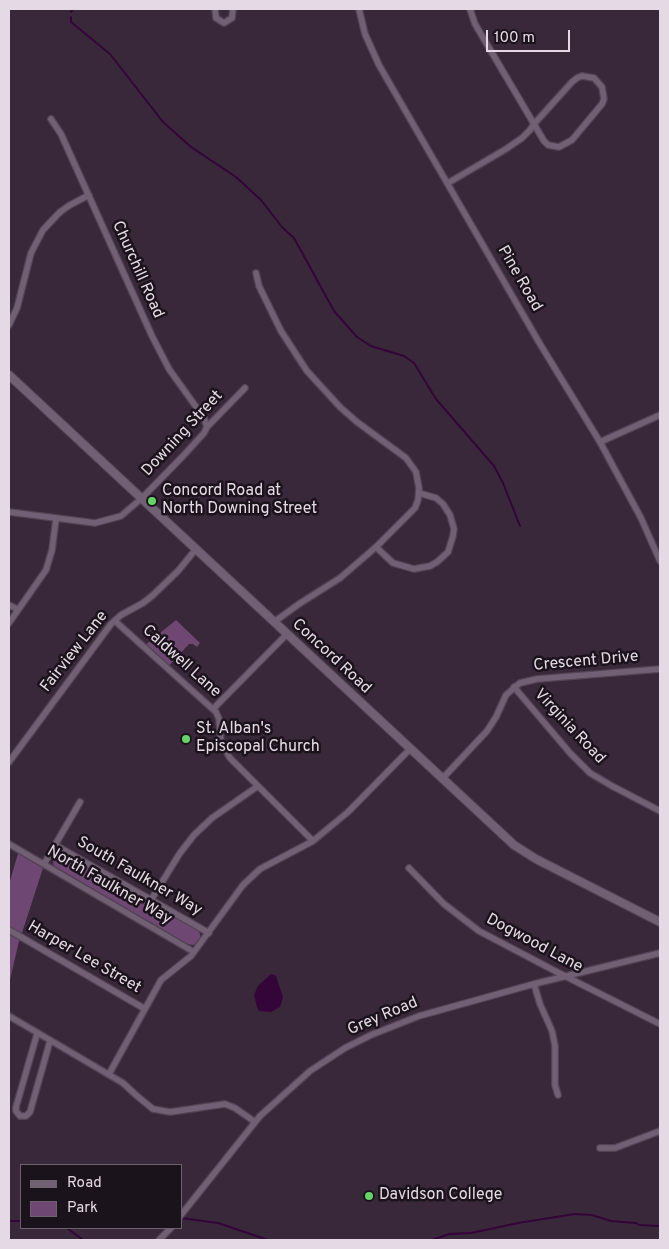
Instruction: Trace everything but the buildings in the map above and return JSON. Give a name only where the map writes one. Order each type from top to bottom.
[{"type":"main road","name":"Concord Road","points":[[9,375],[442,779],[524,852],[660,922]]},
{"type":"street","points":[[214,9],[216,18],[224,23],[232,18],[233,9]]},
{"type":"street","name":"Pine Road","points":[[359,9],[365,34],[373,52],[540,344],[600,442],[642,518],[660,561]]},
{"type":"street","points":[[448,184],[522,138],[534,124],[577,78],[582,76],[594,78],[602,87],[604,99],[602,104],[566,145],[548,145],[544,142],[534,124],[474,24],[470,9]]},
{"type":"street","name":"Churchill Road","points":[[51,119],[61,134],[152,336],[169,369],[204,418],[207,426]]},
{"type":"street","points":[[9,325],[17,308],[31,253],[43,230],[70,204],[89,195]]},
{"type":"street","points":[[256,273],[270,309],[302,364],[340,407],[410,463],[418,477],[419,493],[418,500],[411,513],[376,547],[340,578],[274,622]]},
{"type":"street","name":"Downing Street","points":[[9,512],[84,522],[102,522],[121,516],[142,498],[204,433],[207,426],[245,388]]},
{"type":"street","points":[[600,442],[660,415]]},
{"type":"street","points":[[376,547],[393,562],[414,569],[430,566],[438,562],[448,552],[454,529],[450,515],[443,504],[436,498],[419,493]]},
{"type":"street","points":[[9,623],[46,570],[52,550],[56,519]]},
{"type":"street","name":"Fairview Lane","points":[[9,762],[102,635],[126,612],[152,596],[178,571],[196,549]]},
{"type":"street","points":[[9,605],[17,609]]},
{"type":"street","name":"Caldwell Lane","points":[[115,621],[212,708],[218,716],[222,742],[227,753],[313,841]]},
{"type":"street","points":[[212,708],[286,634]]},
{"type":"street","name":"Crescent Drive","points":[[442,779],[487,731],[496,717],[504,698],[514,687],[527,680],[660,669]]},
{"type":"street","name":"Virginia Road","points":[[514,687],[570,753],[588,771],[660,811]]},
{"type":"street","points":[[109,1074],[161,980],[194,952],[243,885],[254,873],[313,841],[348,812],[410,749]]},
{"type":"street","points":[[9,750],[14,755]]},
{"type":"street","points":[[151,900],[180,853],[194,835],[212,818],[258,786]]},
{"type":"street","points":[[44,864],[80,802]]},
{"type":"street","name":"North Faulkner Way","points":[[9,844],[194,952]]},
{"type":"street","name":"South Faulkner Way","points":[[56,845],[209,933]]},
{"type":"street","name":"Dogwood Lane","points":[[409,868],[444,904],[479,931],[660,1024]]},
{"type":"street","name":"Harper Lee Street","points":[[9,930],[144,1009]]},
{"type":"street","name":"Grey Road","points":[[182,1214],[255,1122],[310,1071],[362,1039],[418,1016],[534,984],[660,953]]},
{"type":"street","points":[[534,984],[540,1004],[552,1031],[555,1046],[555,1085],[558,1095]]},
{"type":"street","points":[[9,1016],[36,1034],[123,1082],[148,1105],[159,1111],[177,1112],[225,1104],[235,1108],[255,1122]]},
{"type":"street","points":[[36,1034],[16,1107],[17,1114],[20,1116],[26,1116],[30,1112],[50,1041]]},
{"type":"street","points":[[600,1148],[615,1148],[660,1131]]},
{"type":"street","points":[[159,1240],[170,1229]]},
{"type":"green space","points":[[176,620],[200,643],[197,647],[189,644],[167,668],[144,646]]},
{"type":"green space","points":[[19,850],[44,865],[21,936],[9,930],[9,880]]},
{"type":"green space","points":[[60,852],[199,931],[201,938],[194,945],[187,944],[54,866],[54,859]]},
{"type":"green space","points":[[9,930],[20,937],[9,984]]},
{"type":"shaded area","points":[[271,974],[276,976],[283,997],[280,1007],[271,1012],[259,1011],[254,995],[258,986]]},
{"type":"waterway","points":[[71,17],[71,22],[110,54],[163,122],[191,147],[236,177],[261,200],[282,227],[294,238],[334,311],[357,337],[371,346],[404,356],[414,363],[436,399],[494,466],[520,526]]},
{"type":"waterway","points":[[432,1240],[449,1234],[471,1233],[575,1214],[592,1215],[611,1221],[636,1223],[639,1225],[660,1226]]},
{"type":"waterway","points":[[182,1218],[218,1223],[268,1240]]},
{"type":"waterway","points":[[9,1221],[20,1221]]},
{"type":"waterway","points":[[68,1229],[83,1240]]},
{"type":"place","name":"Concord Road at North Downing Street","points":[[152,501]]},
{"type":"place","name":"St. Alban's Episcopal Church","points":[[186,739]]},
{"type":"place","name":"Davidson College","points":[[369,1196]]}]
